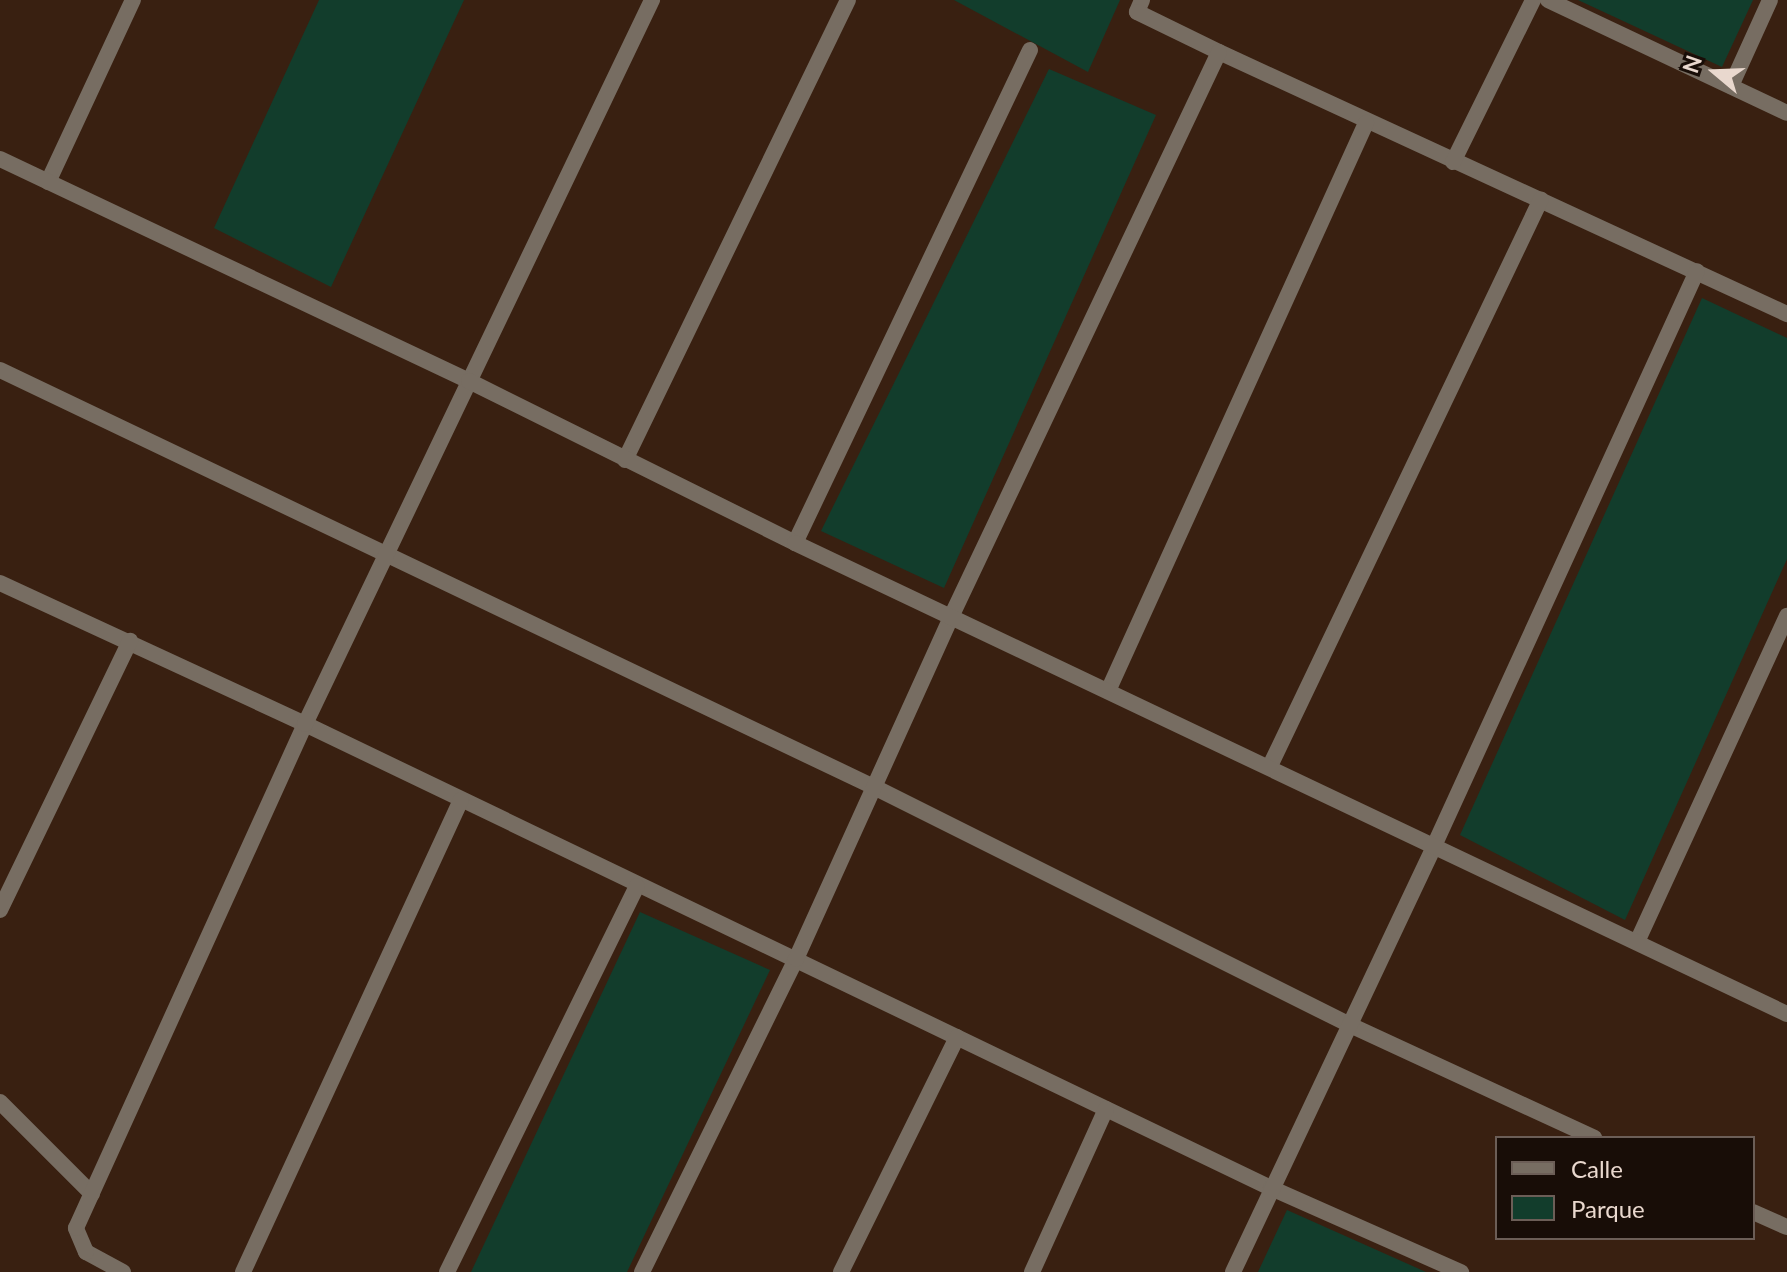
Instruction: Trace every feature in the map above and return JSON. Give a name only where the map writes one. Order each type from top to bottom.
[{"type":"street","points":[[48,182],[133,0]]},
{"type":"street","points":[[123,1272],[86,1252],[76,1228],[305,724],[652,0]]},
{"type":"street","points":[[625,460],[848,0]]},
{"type":"street","points":[[1142,0],[1137,12],[1219,52],[1366,123],[1541,199],[1787,314]]},
{"type":"street","points":[[1453,162],[1533,0]]},
{"type":"street","points":[[1548,0],[1787,113]]},
{"type":"street","points":[[1731,86],[1770,0]]},
{"type":"street","points":[[795,543],[1030,50]]},
{"type":"street","points":[[642,1272],[796,959],[951,617],[1219,52]]},
{"type":"street","points":[[1108,691],[1366,123]]},
{"type":"street","points":[[0,159],[469,381],[795,543],[1787,1014]]},
{"type":"street","points":[[1270,766],[1541,199]]},
{"type":"street","points":[[1233,1272],[1434,846],[1697,271]]},
{"type":"street","points":[[0,370],[874,787],[1350,1025],[1590,1136]]},
{"type":"street","points":[[0,583],[305,724],[1271,1188],[1461,1272]]},
{"type":"street","points":[[1637,942],[1787,616]]},
{"type":"street","points":[[0,910],[130,641]]},
{"type":"street","points":[[243,1272],[461,800]]},
{"type":"street","points":[[447,1272],[637,886]]},
{"type":"street","points":[[841,1272],[957,1037]]},
{"type":"street","points":[[0,1102],[92,1194]]},
{"type":"street","points":[[1032,1272],[1106,1109]]},
{"type":"street","points":[[1755,1213],[1787,1227]]},
{"type":"green space","points":[[319,0],[464,0],[331,287],[214,228]]},
{"type":"green space","points":[[954,0],[1120,0],[1088,72]]},
{"type":"green space","points":[[1578,0],[1753,0],[1722,67]]},
{"type":"green space","points":[[1049,69],[1156,115],[944,588],[821,531]]},
{"type":"green space","points":[[1702,298],[1787,338],[1787,559],[1625,920],[1460,835]]},
{"type":"green space","points":[[640,912],[770,970],[627,1272],[471,1272]]},
{"type":"green space","points":[[1287,1210],[1426,1272],[1258,1272]]}]
